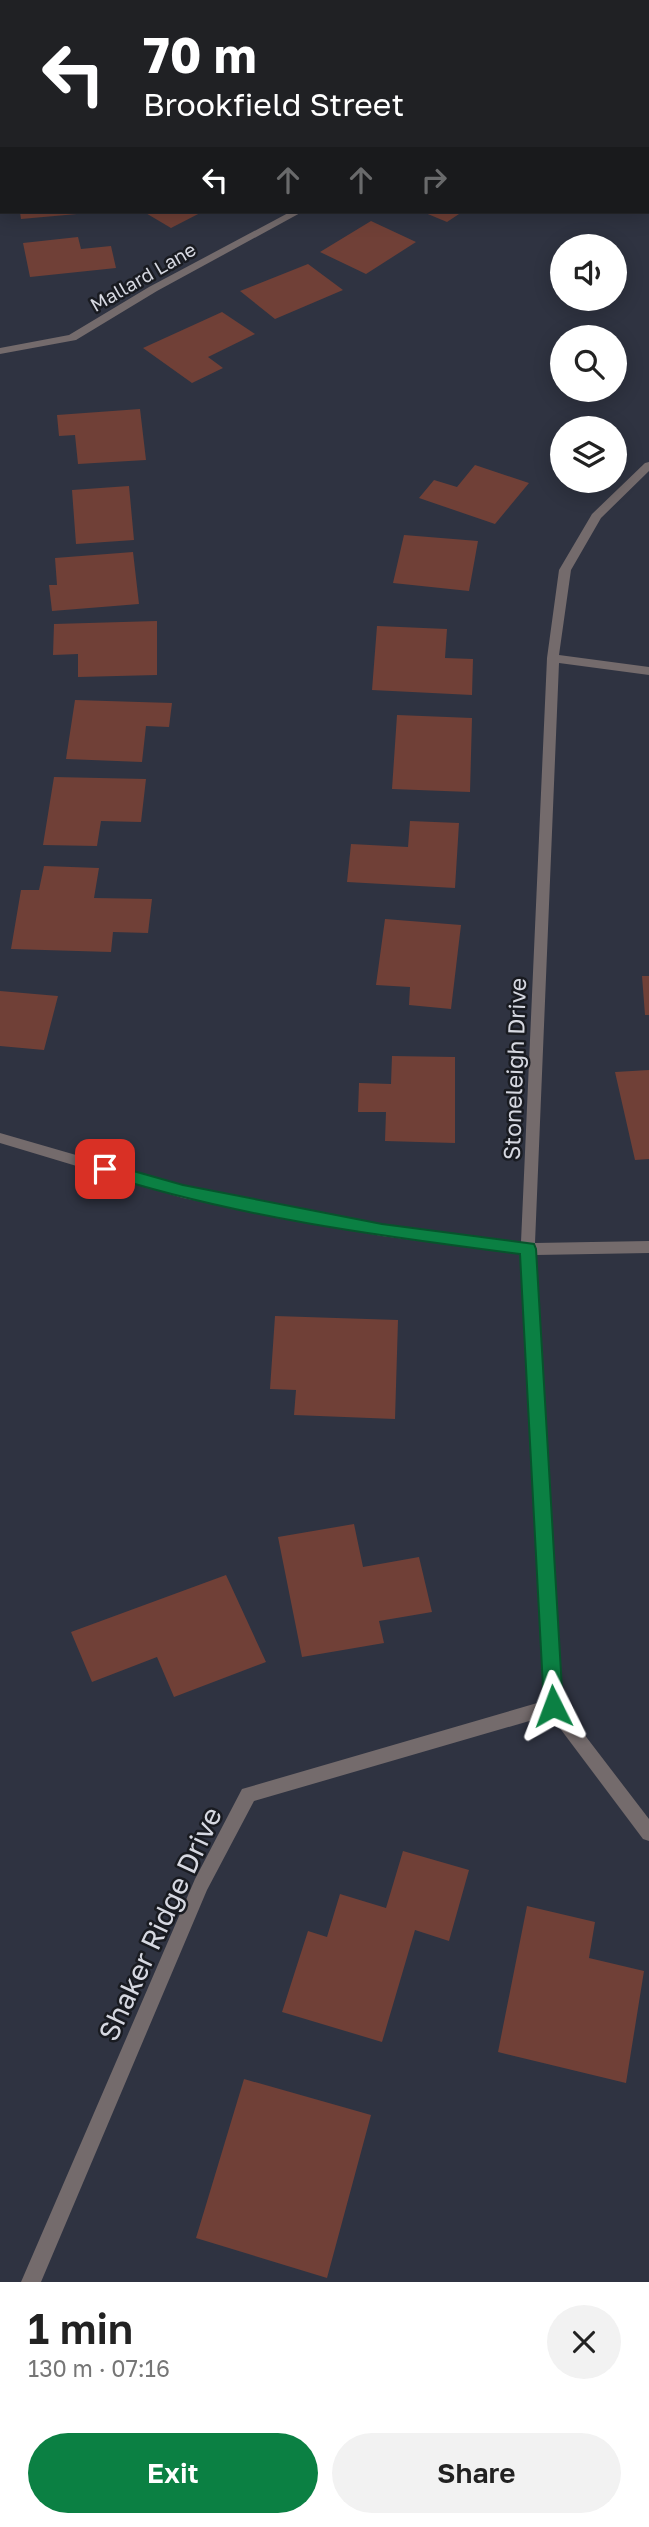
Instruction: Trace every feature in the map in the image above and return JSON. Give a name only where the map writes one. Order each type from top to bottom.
[{"type":"street","name":"Mallard Lane","points":[[0,351],[72,338],[153,289],[293,214]]},
{"type":"street","name":"Stoneleigh Drive","points":[[553,1706],[528,1249],[553,659],[565,570],[596,516],[649,465]]},
{"type":"street","points":[[553,659],[649,671]]},
{"type":"street","points":[[0,1138],[183,1192],[382,1230],[528,1249],[649,1247]]},
{"type":"street","points":[[553,1706],[649,1833]]},
{"type":"street","name":"Shaker Ridge Drive","points":[[31,2282],[201,1885],[248,1795],[553,1706]]},
{"type":"building","points":[[20,214],[77,214],[21,219]]},
{"type":"building","points":[[147,214],[198,214],[171,228]]},
{"type":"building","points":[[428,214],[459,214],[447,222]]},
{"type":"building","points":[[371,221],[416,242],[366,274],[320,252]]},
{"type":"building","points":[[78,237],[81,249],[111,246],[116,268],[30,277],[23,243]]},
{"type":"building","points":[[308,264],[343,290],[275,319],[240,291]]},
{"type":"building","points":[[222,312],[255,334],[208,357],[223,368],[192,383],[143,348]]},
{"type":"building","points":[[140,409],[146,460],[78,464],[75,435],[59,436],[57,415]]},
{"type":"building","points":[[475,465],[529,483],[495,524],[419,498],[434,480],[457,487]]},
{"type":"building","points":[[129,486],[134,540],[76,544],[72,490]]},
{"type":"building","points":[[404,535],[478,541],[469,591],[393,583]]},
{"type":"building","points":[[133,552],[139,604],[52,611],[49,585],[57,585],[55,558]]},
{"type":"building","points":[[157,621],[157,675],[78,677],[78,654],[53,655],[54,624]]},
{"type":"building","points":[[377,626],[447,629],[445,658],[473,659],[472,695],[372,690]]},
{"type":"building","points":[[75,700],[172,703],[169,727],[146,726],[142,762],[66,759]]},
{"type":"building","points":[[397,715],[472,718],[470,792],[392,789]]},
{"type":"building","points":[[54,777],[146,779],[141,822],[101,821],[97,846],[43,845]]},
{"type":"building","points":[[410,821],[459,823],[455,888],[347,882],[351,844],[408,847]]},
{"type":"building","points":[[44,866],[99,868],[94,898],[152,899],[148,933],[113,932],[111,952],[11,949],[21,890],[39,890]]},
{"type":"building","points":[[385,919],[461,925],[451,1009],[409,1005],[410,987],[376,985]]},
{"type":"building","points":[[642,976],[649,976],[649,1015],[645,1015]]},
{"type":"building","points":[[0,991],[58,996],[44,1050],[0,1046]]},
{"type":"building","points":[[392,1056],[455,1057],[455,1143],[385,1141],[386,1112],[358,1112],[359,1083],[391,1084]]},
{"type":"building","points":[[649,1070],[649,1159],[635,1160],[615,1072]]},
{"type":"building","points":[[275,1316],[398,1320],[395,1419],[294,1415],[296,1390],[270,1389]]},
{"type":"building","points":[[354,1524],[363,1567],[419,1557],[432,1612],[379,1621],[384,1643],[302,1657],[278,1537]]},
{"type":"building","points":[[226,1575],[266,1662],[174,1697],[157,1657],[92,1682],[71,1632]]},
{"type":"building","points":[[403,1851],[469,1870],[449,1941],[415,1930],[382,2042],[282,2012],[308,1931],[327,1937],[340,1894],[386,1908]]},
{"type":"building","points":[[527,1906],[595,1922],[589,1958],[644,1971],[626,2083],[498,2052]]},
{"type":"building","points":[[244,2079],[371,2115],[327,2278],[196,2238]]},
{"type":"route","points":[[105,1169],[183,1192],[382,1230],[528,1249],[553,1706]]}]
